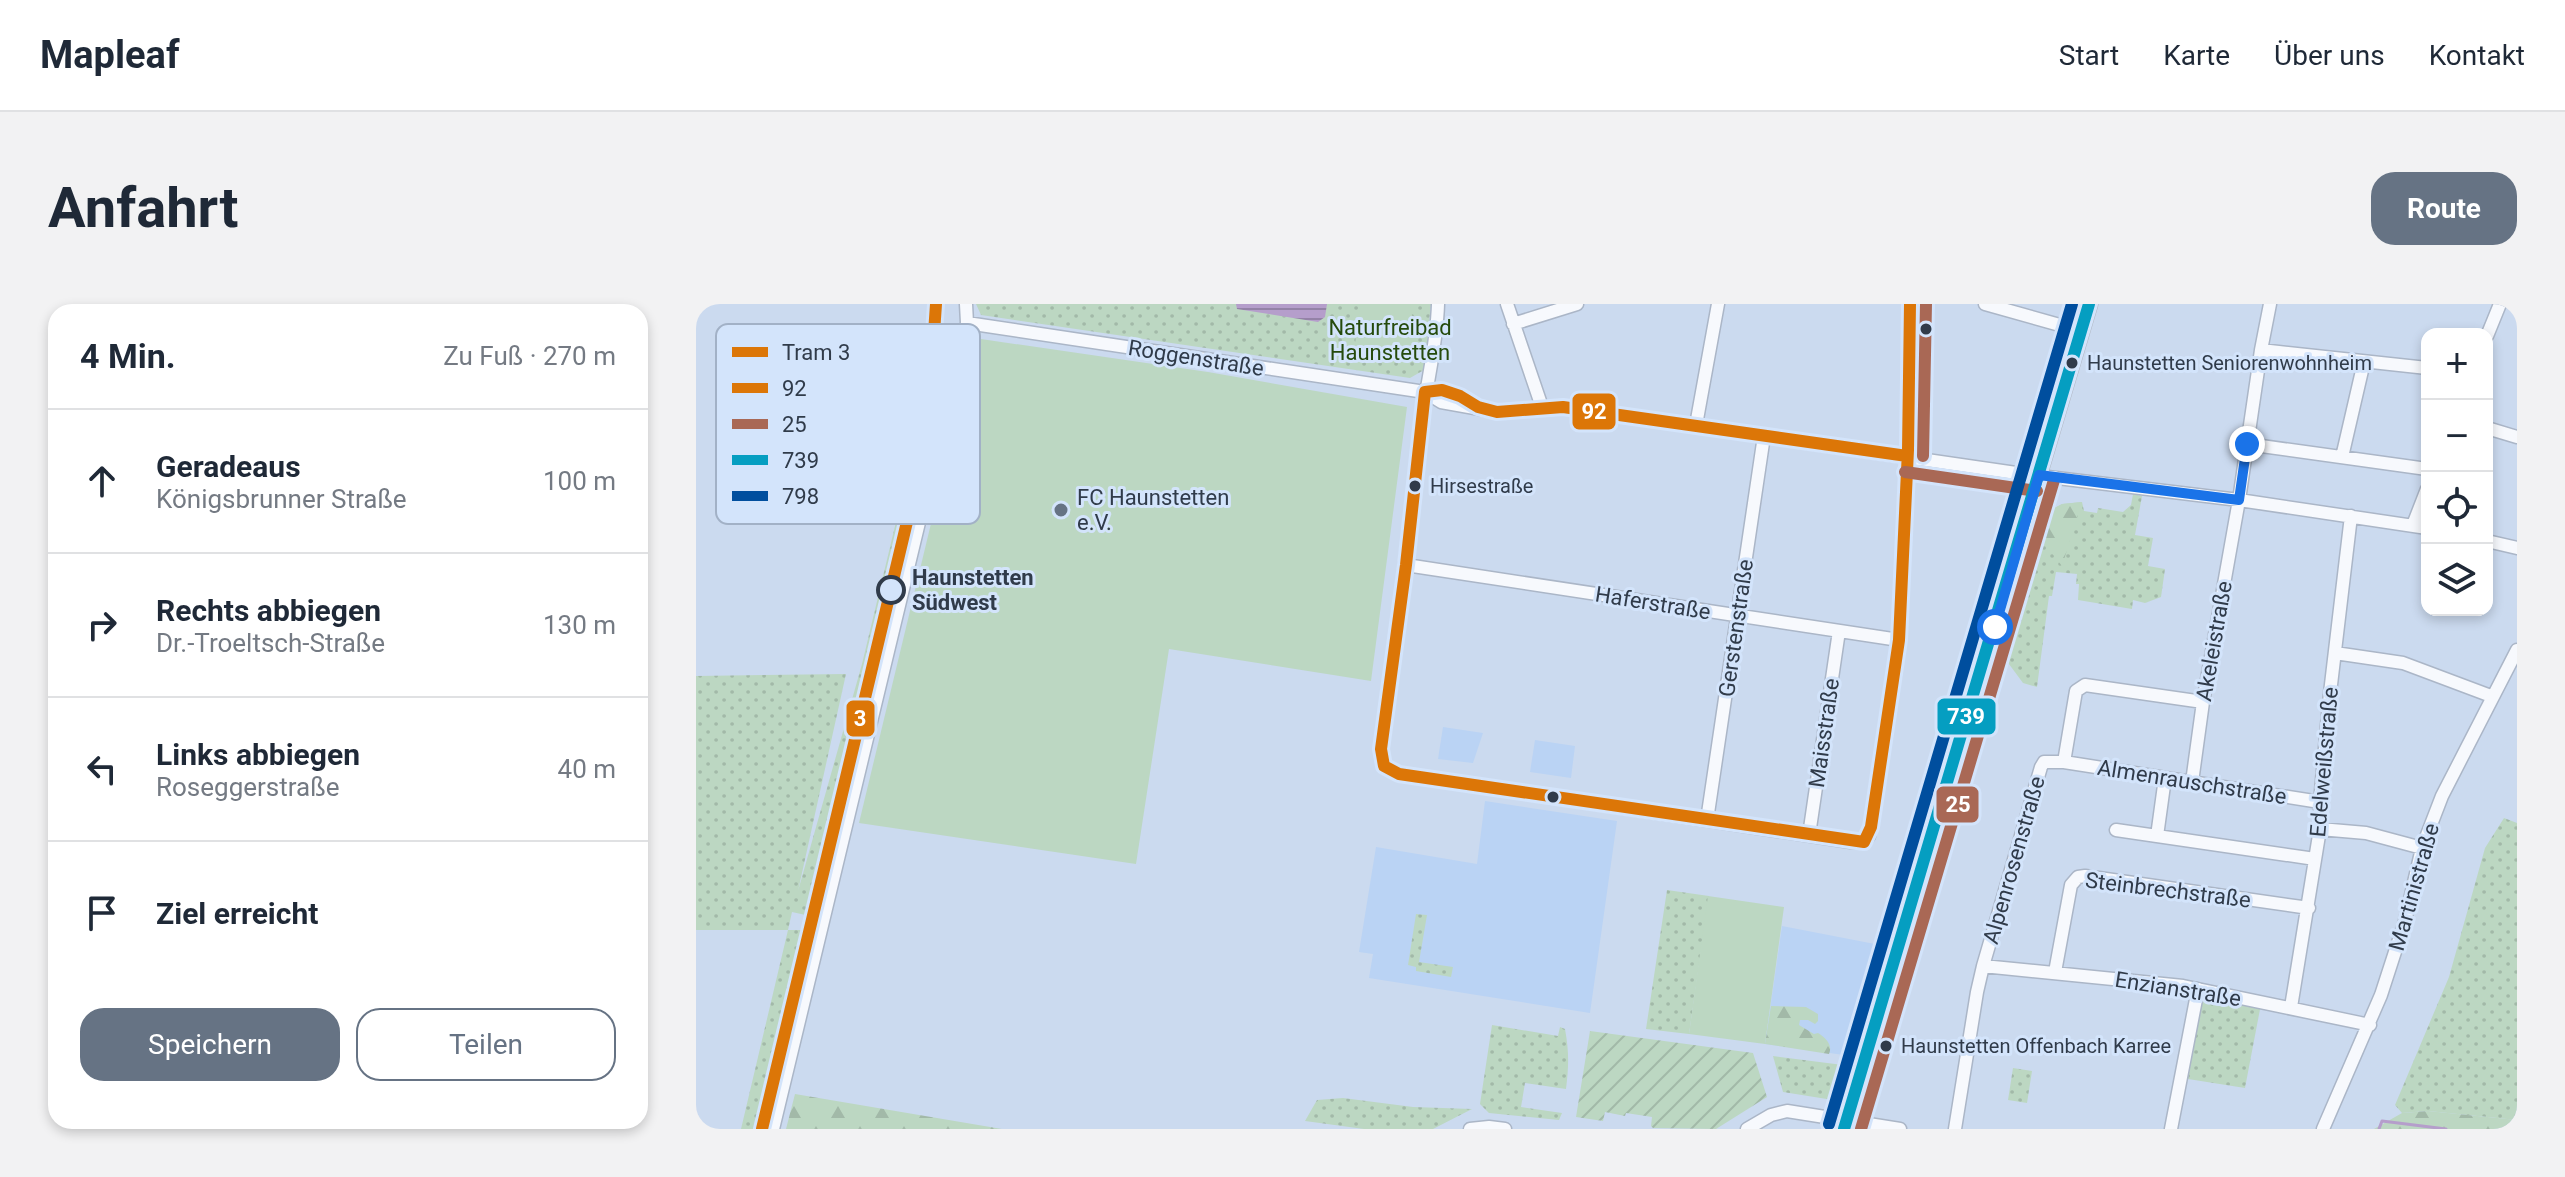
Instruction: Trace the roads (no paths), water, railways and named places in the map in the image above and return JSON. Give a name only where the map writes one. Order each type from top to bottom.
[{"type":"main road","points":[[1846,1124],[2089,304]]},
{"type":"street","points":[[966,304],[967,323]]},
{"type":"street","points":[[1438,304],[1381,749],[1384,766],[1399,774],[1864,842],[1869,836],[1899,640],[1910,304]]},
{"type":"street","points":[[1507,304],[1542,407]]},
{"type":"street","points":[[1513,324],[1574,304]]},
{"type":"street","points":[[1696,425],[1718,304]]},
{"type":"street","points":[[1985,304],[2081,331]]},
{"type":"street","name":"Akeleistraße","points":[[2192,782],[2270,304]]},
{"type":"street","points":[[2490,328],[2500,304]]},
{"type":"street","name":"Roggenstraße","points":[[967,323],[974,324]]},
{"type":"street","name":"Roggenstraße","points":[[980,325],[1425,392],[1441,402],[1513,413],[1542,407],[1563,407],[2421,527]]},
{"type":"street","points":[[2261,350],[2421,367]]},
{"type":"street","points":[[2342,457],[2364,362]]},
{"type":"street","points":[[2493,430],[2517,437]]},
{"type":"street","name":"Gerstenstraße","points":[[1707,820],[1764,436]]},
{"type":"street","points":[[2247,444],[2421,468]]},
{"type":"street","points":[[2413,525],[2421,504]]},
{"type":"street","name":"Edelweißstraße","points":[[2291,1007],[2320,829],[2320,802],[2351,516]]},
{"type":"street","points":[[773,1129],[919,524]]},
{"type":"street","points":[[2493,542],[2517,547]]},
{"type":"street","name":"Haferstraße","points":[[1406,565],[1899,640]]},
{"type":"street","name":"Maisstraße","points":[[1809,835],[1839,631]]},
{"type":"street","name":"Martinistraße","points":[[2323,1129],[2370,1025],[2395,955],[2422,848],[2442,796],[2517,650]]},
{"type":"street","points":[[2335,653],[2403,663],[2491,696]]},
{"type":"street","name":"Alpenrosenstraße","points":[[1955,1129],[1983,966],[2041,767],[2044,762],[2064,762],[2076,691],[2085,685],[2203,702]]},
{"type":"street","name":"Almenrauschstraße","points":[[2064,762],[2320,802]]},
{"type":"street","points":[[2157,836],[2165,778]]},
{"type":"street","points":[[2320,829],[2366,833],[2422,848]]},
{"type":"street","points":[[2116,830],[2315,859]]},
{"type":"street","name":"Steinbrechstraße","points":[[2055,972],[2071,885],[2078,877],[2309,908]]},
{"type":"street","name":"Enzianstraße","points":[[1983,966],[2198,989],[2370,1025]]},
{"type":"street","points":[[2171,1129],[2198,989]]},
{"type":"street","points":[[1747,1129],[1771,1115],[1787,1111],[1846,1124],[1900,1129]]},
{"type":"street","points":[[1470,1129],[1505,1129]]},
{"type":"waterway","points":[[2379,1129],[2382,1121],[2446,1129]]},
{"type":"tram line","name":"3","points":[[935,324],[936,304]]},
{"type":"tram line","name":"3","points":[[762,1129],[906,524]]},
{"type":"place","name":"Haunstetten Seniorenwohnheim","points":[[2072,363]]},
{"type":"place","name":"Hirsestraße","points":[[1415,486]]},
{"type":"place","name":"FC Haunstetten e.V.","points":[[1061,510]]},
{"type":"place","name":"Haunstetten Südwest","points":[[891,590]]},
{"type":"place","name":"Haunstetten Offenbach Karree","points":[[1886,1046]]},
{"type":"park label","name":"Naturfreibad Haunstetten","points":[[1390,340]]}]
